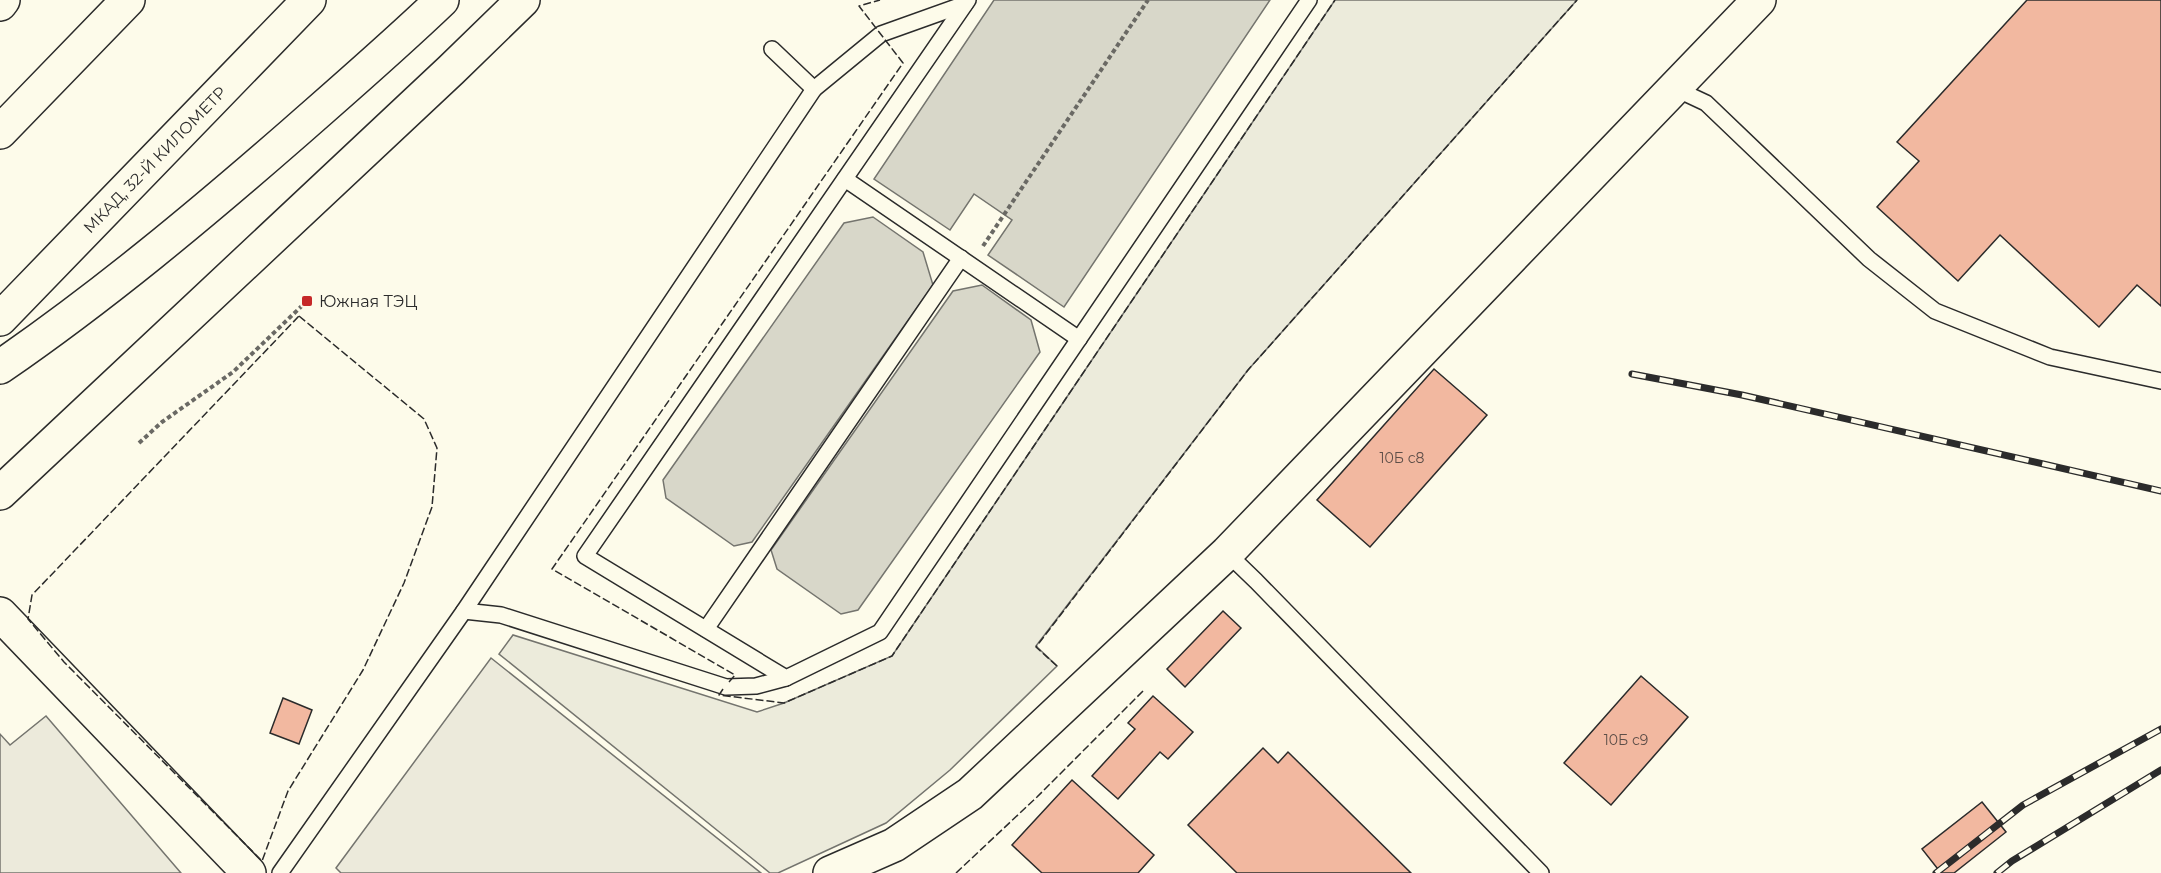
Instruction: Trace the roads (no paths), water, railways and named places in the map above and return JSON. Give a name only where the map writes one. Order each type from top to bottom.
[{"type":"main road","points":[[0,4],[3,0]]},
{"type":"main road","points":[[0,132],[128,0]]},
{"type":"main road","name":"МКАД, 32-Й КИЛОМЕТР","points":[[0,320],[309,0]]},
{"type":"main road","points":[[0,367],[138,265],[254,168],[399,41],[442,0]]},
{"type":"main road","points":[[0,493],[523,0]]},
{"type":"main road","points":[[830,873],[894,845],[970,794],[1227,553],[1759,0]]},
{"type":"main road","points":[[0,614],[249,873]]},
{"type":"lane","points":[[464,611],[501,615],[726,687],[756,686],[786,678],[880,632],[1309,0]]},
{"type":"lane","points":[[786,678],[585,556],[966,2]]},
{"type":"lane","points":[[280,873],[464,611],[814,89],[881,34],[966,2]]},
{"type":"lane","points":[[772,49],[814,89]]},
{"type":"lane","points":[[1674,88],[1706,103],[1869,259],[1935,311],[2050,357],[2161,381]]},
{"type":"lane","points":[[845,179],[1079,339]]},
{"type":"lane","points":[[706,630],[965,261]]},
{"type":"lane","points":[[1227,553],[1541,873]]},
{"type":"railway","points":[[1632,374],[1742,395],[2161,491]]},
{"type":"railway","points":[[1936,873],[2023,805],[2161,729]]},
{"type":"railway","points":[[1997,873],[2012,861],[2161,770]]},
{"type":"place","name":"Южная ТЭЦ","points":[[307,301]]}]
